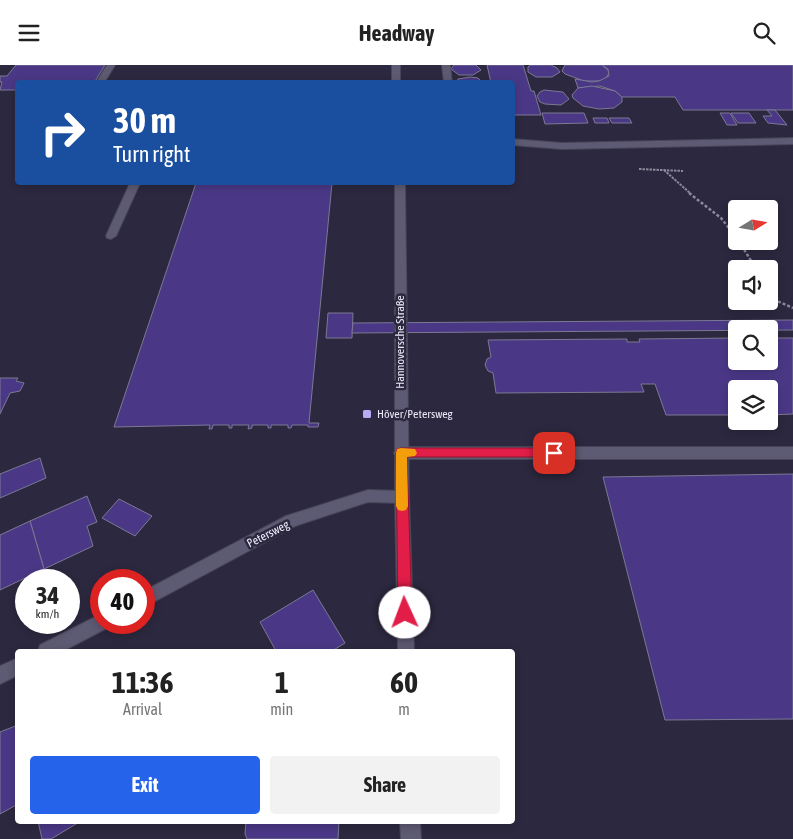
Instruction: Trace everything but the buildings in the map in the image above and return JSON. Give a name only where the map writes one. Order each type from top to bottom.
[{"type":"street","points":[[102,80],[111,65]]},
{"type":"street","points":[[396,65],[396,80]]},
{"type":"street","points":[[446,65],[448,80]]},
{"type":"street","points":[[515,142],[562,146],[793,141]]},
{"type":"street","points":[[111,236],[134,185]]},
{"type":"street","name":"Hannoversche Straße","points":[[400,185],[401,453],[406,649]]},
{"type":"street","points":[[401,453],[793,453]]},
{"type":"street","name":"Petersweg","points":[[155,593],[291,521],[368,497],[402,497]]},
{"type":"street","points":[[50,649],[90,628]]},
{"type":"street","points":[[0,675],[15,668]]},
{"type":"street","points":[[410,824],[411,839]]},
{"type":"path","points":[[661,165],[672,179],[728,224]]},
{"type":"path","points":[[778,301],[793,308]]},
{"type":"slow traffic","points":[[402,506],[401,453],[411,453]]},
{"type":"place","name":"Höver/Petersweg","points":[[367,414]]},
{"type":"route","points":[[405,613],[401,453],[554,453]]}]
